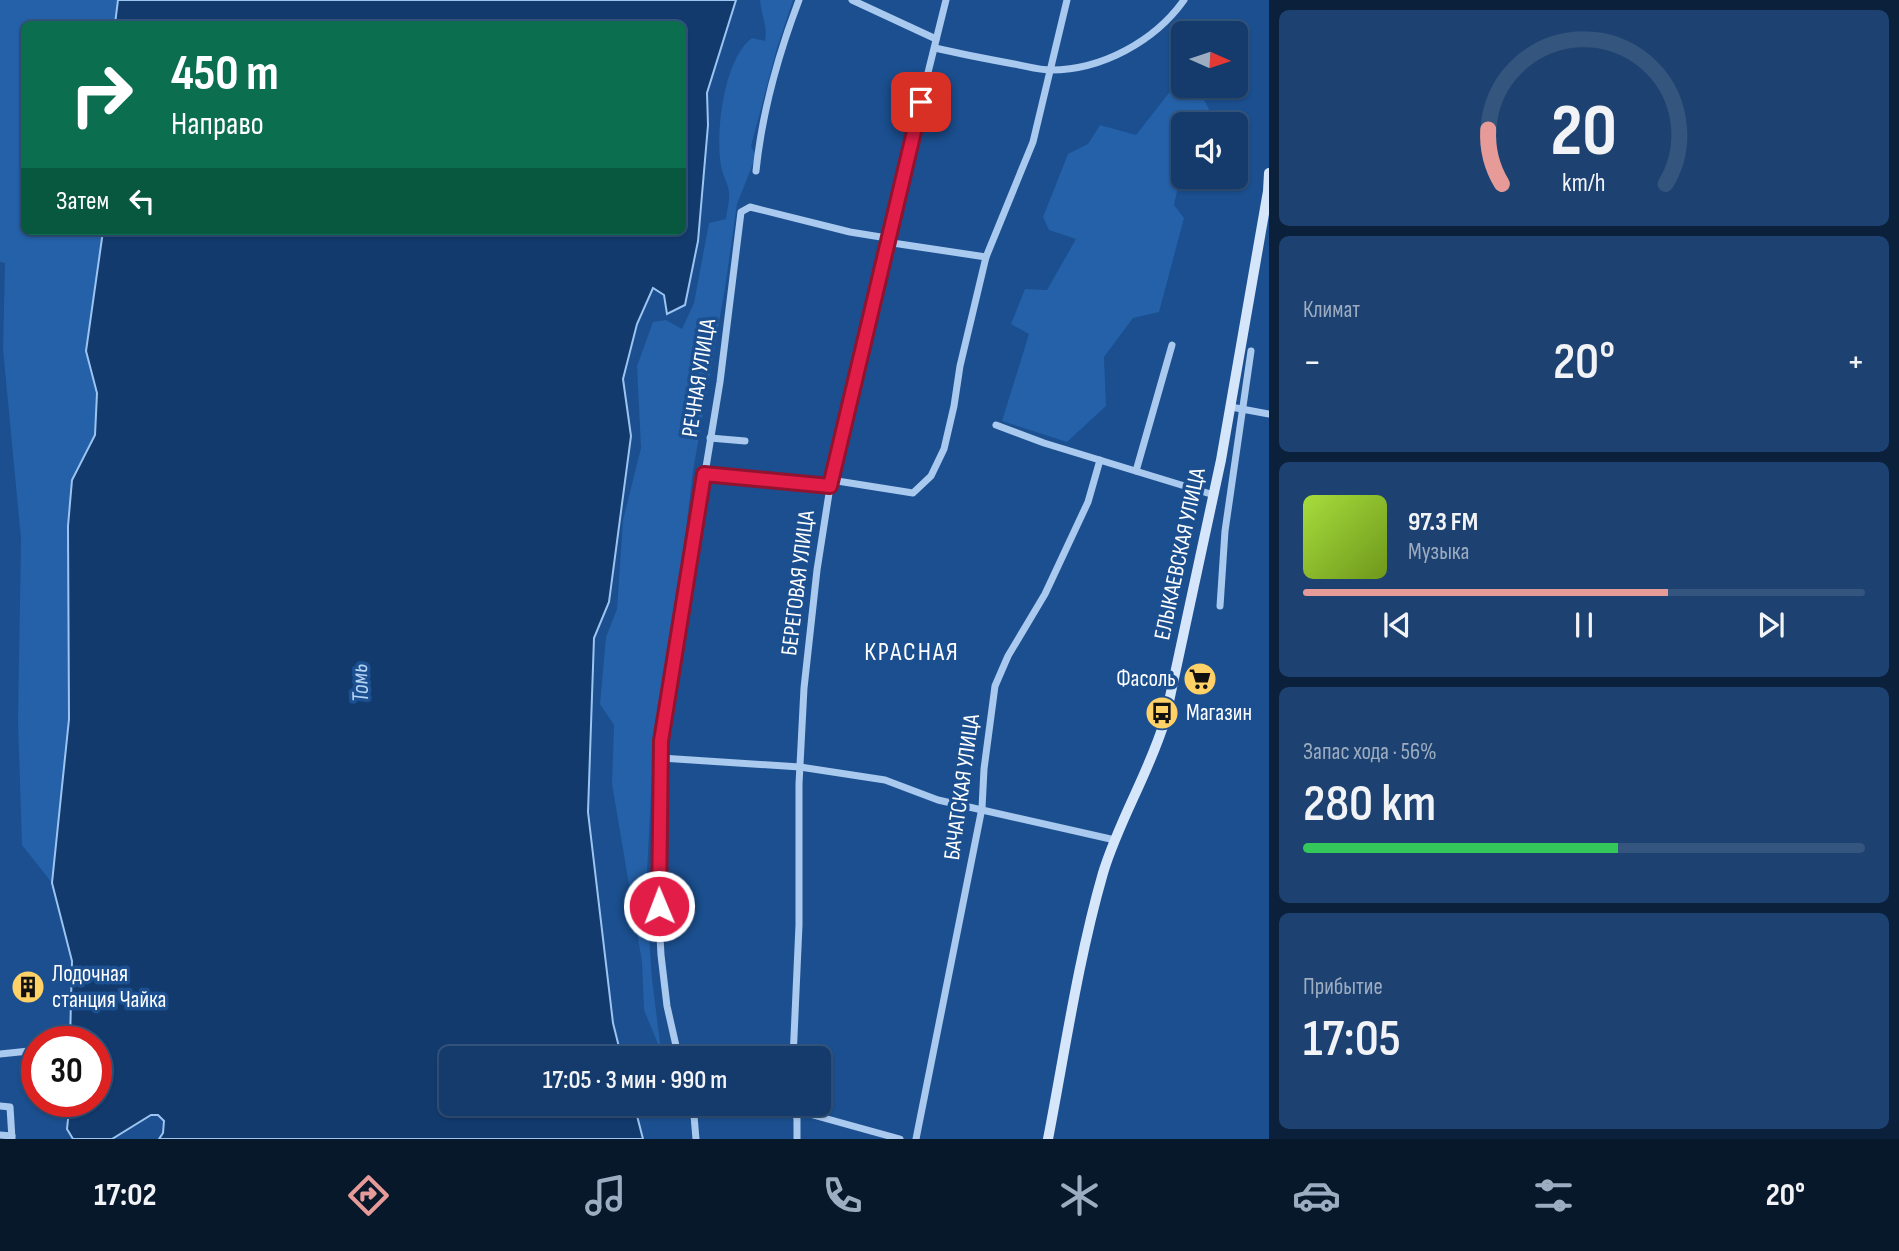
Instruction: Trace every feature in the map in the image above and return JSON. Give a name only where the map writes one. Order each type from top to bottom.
[{"type":"street","points":[[756,171],[759,133],[788,29],[799,0]]},
{"type":"street","points":[[852,0],[935,44],[1051,70],[1097,61],[1147,39],[1174,14],[1184,0]]},
{"type":"street","name":"БЕРЕГОВАЯ УЛИЦА","points":[[794,1046],[799,925],[797,834],[800,768],[804,688],[817,570],[831,483],[946,0]]},
{"type":"street","points":[[704,474],[831,483],[913,493],[931,476],[944,449],[960,366],[986,257],[1033,142],[1067,0]]},
{"type":"street","name":"ЕЛЫКАЕВСКАЯ УЛИЦА","points":[[1048,1139],[1089,931],[1115,840],[1163,729],[1214,495],[1269,173]]},
{"type":"street","name":"РЕЧНАЯ УЛИЦА","points":[[677,1046],[667,1006],[657,882],[661,741],[720,382],[741,212],[750,207],[887,240]]},
{"type":"street","points":[[887,240],[986,257]]},
{"type":"street","points":[[1136,471],[1172,345]]},
{"type":"street","points":[[1220,606],[1225,531],[1251,351]]},
{"type":"street","points":[[1230,407],[1269,414]]},
{"type":"street","points":[[996,425],[1044,443],[1214,495]]},
{"type":"street","points":[[710,438],[745,441]]},
{"type":"street","name":"БАЧАТСКАЯ УЛИЦА","points":[[916,1139],[982,808],[984,769],[995,686],[1008,656],[1051,583],[1088,502],[1100,460]]},
{"type":"street","points":[[1207,528],[1225,531]]},
{"type":"street","points":[[661,758],[800,768],[885,780],[938,800],[1115,840]]},
{"type":"street","points":[[0,1055],[21,1052]]},
{"type":"street","points":[[0,1106],[10,1107],[12,1138],[0,1135]]},
{"type":"street","points":[[695,1116],[696,1139]]},
{"type":"street","points":[[795,1116],[797,1139]]},
{"type":"street","points":[[824,1116],[900,1139]]},
{"type":"shaded area","points":[[0,0],[118,0],[115,21],[21,21],[21,235],[102,235],[86,351],[97,393],[95,435],[72,480],[69,719],[52,883],[22,845],[18,721],[21,539],[3,349],[5,263],[0,262]]},
{"type":"shaded area","points":[[760,0],[793,0],[777,48],[751,146],[756,156],[737,204],[693,471],[677,606],[653,756],[646,892],[659,1046],[644,1010],[642,962],[612,784],[614,725],[600,704],[606,637],[617,609],[623,520],[641,448],[637,366],[653,322],[666,320],[682,329],[694,303],[709,223],[726,219],[729,192],[719,152],[724,97],[734,62],[742,48],[752,38],[765,41]]},
{"type":"shaded area","points":[[1171,90],[1171,98],[1203,98],[1209,109],[1207,112],[1171,112],[1171,189],[1178,189],[1174,205],[1184,218],[1159,312],[1133,318],[1104,357],[1106,406],[1067,442],[1002,421],[1029,334],[1011,324],[1025,289],[1047,290],[1076,239],[1049,230],[1043,217],[1068,154],[1088,144],[1100,125],[1136,135]]},
{"type":"water","name":"Томь","points":[[118,0],[736,0],[707,93],[708,125],[698,241],[685,305],[667,314],[664,295],[653,288],[637,324],[623,379],[631,436],[609,602],[594,638],[588,812],[613,1023],[619,1046],[439,1046],[439,1116],[637,1116],[643,1139],[159,1139],[163,1133],[164,1121],[158,1115],[151,1115],[112,1139],[73,1139],[67,1129],[68,1117],[112,1117],[112,1026],[70,1026],[72,961],[52,883],[69,719],[68,526],[72,480],[95,435],[97,393],[86,351],[102,235],[686,235],[686,21],[115,21]]},
{"type":"place","name":"Фасоль","points":[[1200,679]]},
{"type":"place","name":"Магазин","points":[[1162,713]]},
{"type":"place","name":"Лодочная станция Чайка","points":[[28,987]]},
{"type":"district","name":"КРАСНАЯ","points":[[912,652]]},
{"type":"route","points":[[659,906],[657,882],[661,741],[704,474],[830,486],[921,102]]}]
